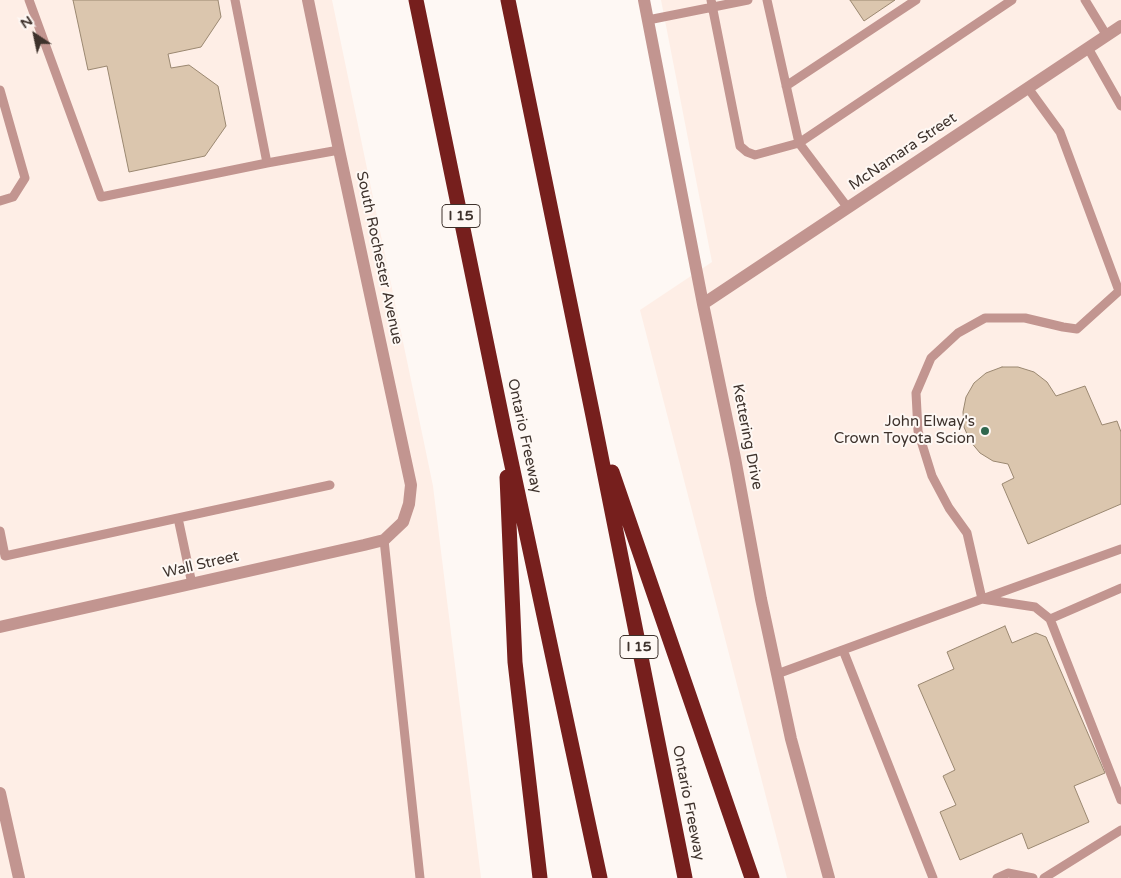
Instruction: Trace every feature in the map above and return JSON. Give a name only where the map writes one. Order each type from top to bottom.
[{"type":"highway","name":"Ontario Freeway","points":[[416,0],[505,433],[600,878]]},
{"type":"highway","name":"Ontario Freeway","points":[[508,0],[685,878]]},
{"type":"highway","points":[[593,416],[752,878]]},
{"type":"highway","points":[[505,433],[515,662],[540,878]]},
{"type":"street","name":"South Rochester Avenue","points":[[308,0],[411,484],[409,504],[403,522]]},
{"type":"street","name":"Kettering Drive","points":[[644,0],[790,739],[829,878]]},
{"type":"street","name":"McNamara Street","points":[[703,304],[1121,26]]},
{"type":"street","name":"Wall Street","points":[[0,626],[364,546],[384,540],[403,522]]},
{"type":"street","points":[[0,793],[19,878]]},
{"type":"lane","points":[[29,0],[102,197],[339,150]]},
{"type":"lane","points":[[235,0],[267,163]]},
{"type":"lane","points":[[648,20],[712,4],[748,0]]},
{"type":"lane","points":[[766,0],[799,143],[848,208]]},
{"type":"lane","points":[[786,86],[916,0]]},
{"type":"lane","points":[[712,4],[740,146],[747,152],[755,155],[799,143],[1012,0]]},
{"type":"lane","points":[[1085,0],[1107,36]]},
{"type":"lane","points":[[1088,48],[1121,106]]},
{"type":"lane","points":[[982,599],[967,533],[948,508],[932,476],[918,431],[916,393],[930,358],[958,333],[985,318],[1025,318],[1077,329],[1120,293],[1060,132],[1028,88]]},
{"type":"lane","points":[[0,90],[25,178],[13,197],[0,201]]},
{"type":"lane","points":[[0,531],[5,556],[330,485]]},
{"type":"lane","points":[[178,518],[192,584]]},
{"type":"lane","points":[[384,540],[420,878]]},
{"type":"lane","points":[[777,674],[1121,549]]},
{"type":"lane","points":[[1050,619],[1121,588]]},
{"type":"lane","points":[[982,599],[1034,607],[1050,619],[1121,800]]},
{"type":"lane","points":[[843,650],[933,878]]},
{"type":"lane","points":[[1044,878],[1121,830]]},
{"type":"lane","points":[[997,878],[1008,873],[1033,878]]},
{"type":"shaded area","points":[[0,0],[332,0],[433,486],[481,878],[0,878]]},
{"type":"shaded area","points":[[661,0],[1121,0],[1121,878],[787,878],[640,310],[712,262]]},
{"type":"building","points":[[73,0],[218,0],[221,17],[201,47],[168,54],[171,68],[189,65],[218,86],[226,126],[205,156],[129,172],[107,66],[88,70]]},
{"type":"building","points":[[850,0],[895,0],[864,21]]},
{"type":"building","points":[[1002,367],[1018,367],[1034,372],[1047,382],[1056,396],[1085,386],[1102,425],[1117,421],[1121,432],[1121,504],[1028,544],[1002,484],[1014,478],[1008,464],[993,461],[980,453],[970,441],[964,427],[963,412],[966,397],[974,383],[986,373]]},
{"type":"building","points":[[1005,626],[1012,643],[1036,633],[1046,637],[1105,773],[1074,786],[1089,822],[1028,849],[1022,833],[960,860],[940,812],[956,805],[943,776],[955,770],[918,685],[954,669],[947,652]]},
{"type":"place","name":"John Elway's Crown Toyota Scion","points":[[985,431]]}]
